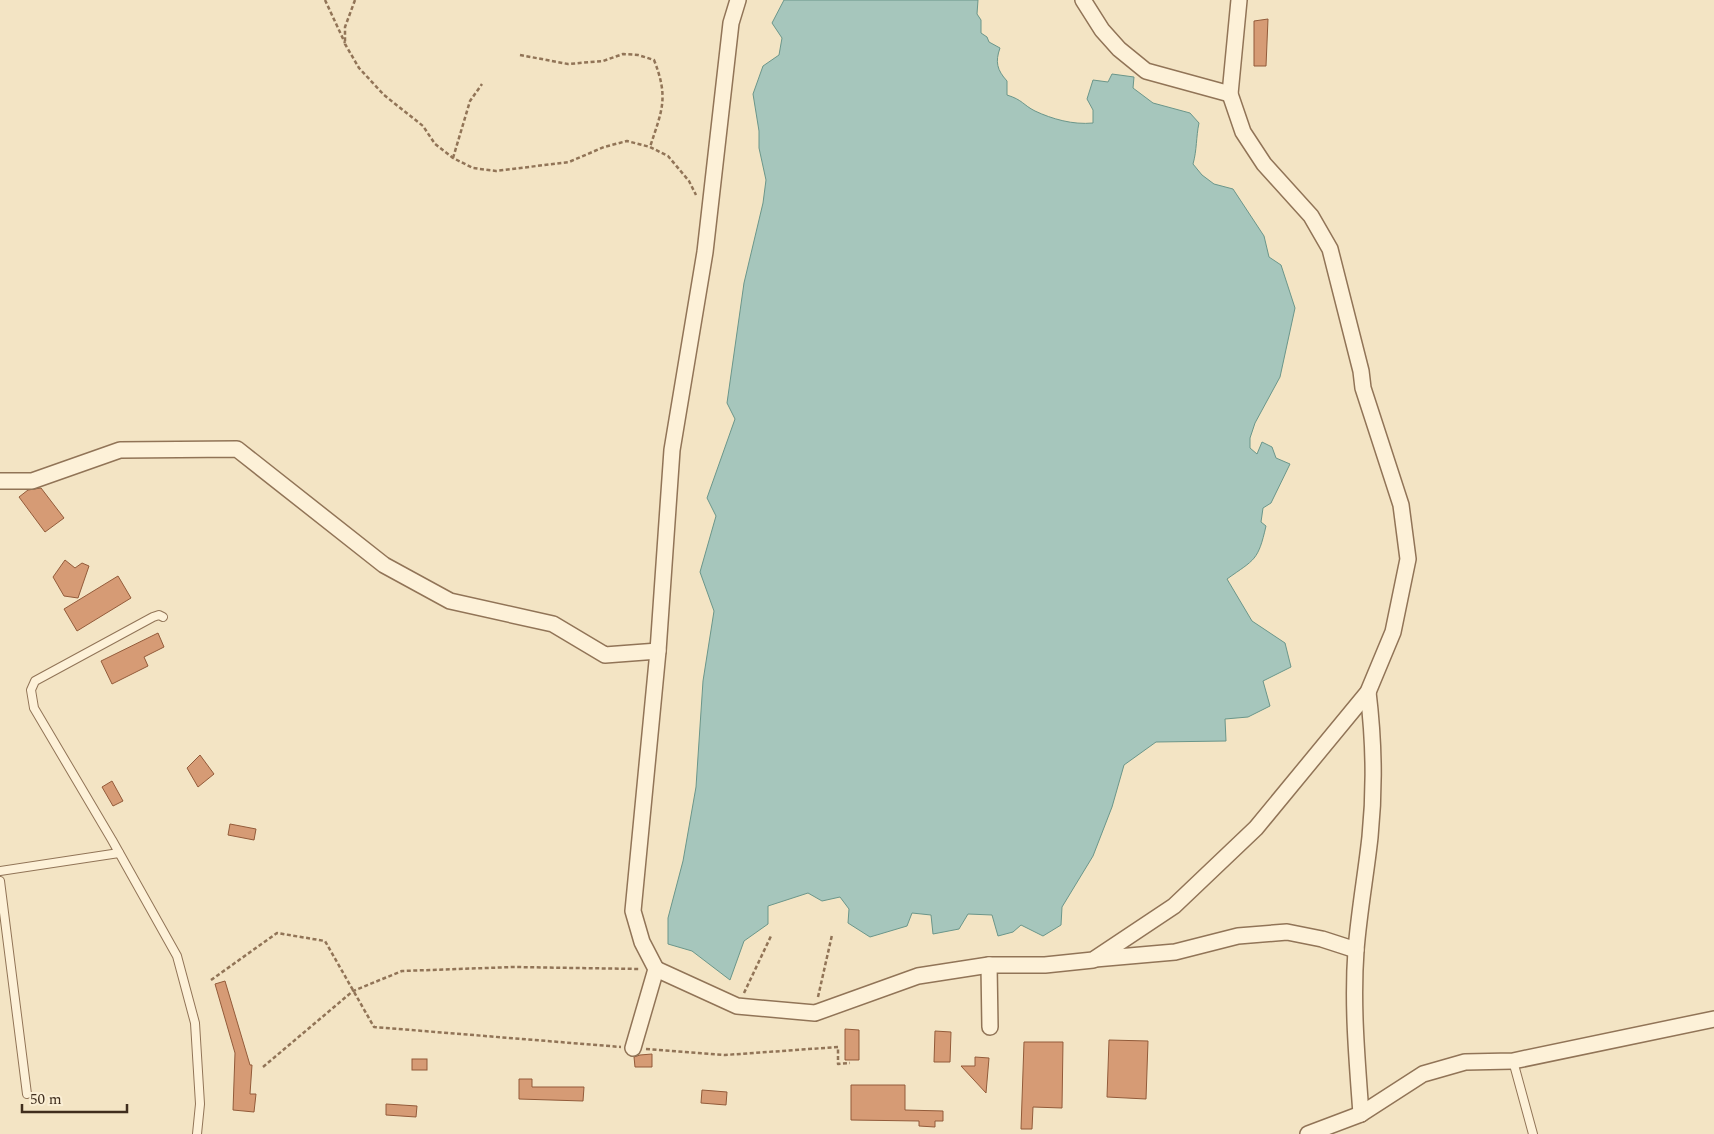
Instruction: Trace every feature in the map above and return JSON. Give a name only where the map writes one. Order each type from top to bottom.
[{"type":"street","points":[[1083,0],[1102,30],[1119,48],[1146,71],[1230,94]]},
{"type":"street","points":[[1093,960],[1174,906],[1249,834],[1305,770],[1368,692],[1393,632],[1408,559],[1401,505],[1362,388],[1361,371],[1330,249],[1310,216],[1264,164],[1253,148],[1243,132],[1230,94],[1238,0]]},
{"type":"street","points":[[738,4],[731,23],[704,252],[672,450],[658,651],[633,911],[642,942],[656,969],[737,1006],[815,1013],[918,976],[989,964],[1045,965],[1175,952],[1238,936],[1287,932],[1322,939],[1356,950]]},
{"type":"street","points":[[0,481],[32,481],[120,450],[237,449],[384,565],[450,601],[553,624],[605,655],[658,651]]},
{"type":"street","points":[[1361,1114],[1354,1014],[1356,950],[1370,835],[1375,770],[1368,692]]},
{"type":"street","points":[[989,964],[990,1027]]},
{"type":"street","points":[[633,1048],[656,969]]},
{"type":"street","points":[[1308,1134],[1361,1114],[1423,1074],[1465,1062],[1512,1061],[1714,1019]]},
{"type":"lane","points":[[163,617],[159,615],[153,617],[94,648],[35,681],[31,690],[34,708],[177,956],[195,1023],[200,1104],[197,1134]]},
{"type":"lane","points":[[0,872],[119,854]]},
{"type":"lane","points":[[0,881],[26,1094]]},
{"type":"lane","points":[[1512,1061],[1532,1134]]},
{"type":"path","points":[[325,0],[345,44],[359,68],[384,95],[423,126],[435,144],[453,158],[473,168],[496,171],[569,162],[604,147],[627,141],[650,147],[668,156],[689,181],[695,191],[697,200]]},
{"type":"path","points":[[345,44],[345,27],[355,0]]},
{"type":"path","points":[[520,55],[568,64],[603,61],[623,54],[638,55],[654,60],[663,83],[662,112],[650,147]]},
{"type":"path","points":[[453,158],[470,101],[482,84]]},
{"type":"path","points":[[211,980],[277,933],[325,941],[374,1027],[725,1055],[838,1047],[838,1064],[850,1064]]},
{"type":"path","points":[[815,1013],[832,935]]},
{"type":"path","points":[[737,1006],[771,936]]},
{"type":"path","points":[[263,1068],[353,991],[402,971],[514,967],[656,969]]},
{"type":"water","points":[[784,0],[978,0],[977,14],[981,20],[981,33],[987,37],[989,42],[1000,48],[998,66],[1007,81],[1007,95],[1031,109],[1048,117],[1063,121],[1093,123],[1093,110],[1087,99],[1093,80],[1108,82],[1112,74],[1134,77],[1133,88],[1153,103],[1190,113],[1199,123],[1193,164],[1202,175],[1214,184],[1233,189],[1264,236],[1269,257],[1281,265],[1295,308],[1280,377],[1255,423],[1250,438],[1250,448],[1257,454],[1262,442],[1272,447],[1276,458],[1290,464],[1271,503],[1263,508],[1261,522],[1266,526],[1258,553],[1250,563],[1227,579],[1252,621],[1285,643],[1291,667],[1263,681],[1270,706],[1248,717],[1225,719],[1226,741],[1156,742],[1124,765],[1112,807],[1093,856],[1062,907],[1061,925],[1043,936],[1021,925],[1013,932],[998,936],[992,915],[968,914],[959,929],[933,934],[931,915],[912,913],[907,926],[870,937],[848,923],[849,909],[840,897],[822,901],[808,893],[768,906],[768,924],[744,941],[730,980],[692,951],[668,944],[668,918],[683,861],[696,787],[703,681],[714,611],[700,572],[716,516],[707,498],[735,419],[727,403],[744,283],[763,203],[766,180],[759,148],[759,131],[753,94],[763,66],[779,55],[782,38],[772,23]]},
{"type":"building","points":[[1268,19],[1266,66],[1254,66],[1254,21]]},
{"type":"building","points":[[41,488],[64,518],[45,532],[19,497],[28,490]]},
{"type":"building","points":[[65,560],[75,568],[82,563],[89,566],[78,598],[64,596],[53,577]]},
{"type":"building","points":[[118,576],[131,598],[77,631],[64,609]]},
{"type":"building","points":[[158,633],[164,647],[144,657],[148,666],[112,684],[101,661]]},
{"type":"building","points":[[200,755],[214,774],[198,787],[187,768]]},
{"type":"building","points":[[112,781],[123,801],[113,806],[102,787]]},
{"type":"building","points":[[230,824],[256,829],[254,840],[228,835]]},
{"type":"building","points":[[225,981],[250,1065],[252,1065],[250,1094],[256,1094],[254,1112],[233,1110],[235,1053],[215,984]]},
{"type":"building","points":[[845,1029],[859,1030],[859,1060],[845,1060]]},
{"type":"building","points":[[935,1031],[951,1032],[950,1062],[934,1062]]},
{"type":"building","points":[[1109,1040],[1148,1041],[1146,1099],[1107,1097]]},
{"type":"building","points":[[1024,1042],[1063,1042],[1062,1108],[1033,1107],[1032,1129],[1021,1129]]},
{"type":"building","points":[[652,1054],[652,1067],[635,1067],[634,1057]]},
{"type":"building","points":[[975,1057],[989,1058],[986,1093],[961,1066],[975,1066]]},
{"type":"building","points":[[412,1059],[427,1059],[427,1070],[412,1070]]},
{"type":"building","points":[[519,1079],[532,1079],[532,1087],[584,1087],[583,1101],[519,1099]]},
{"type":"building","points":[[851,1085],[905,1085],[905,1110],[943,1111],[943,1121],[935,1121],[935,1127],[919,1126],[919,1121],[851,1120]]},
{"type":"building","points":[[702,1090],[727,1092],[726,1105],[701,1103]]},
{"type":"building","points":[[386,1104],[417,1106],[416,1117],[386,1115]]}]
